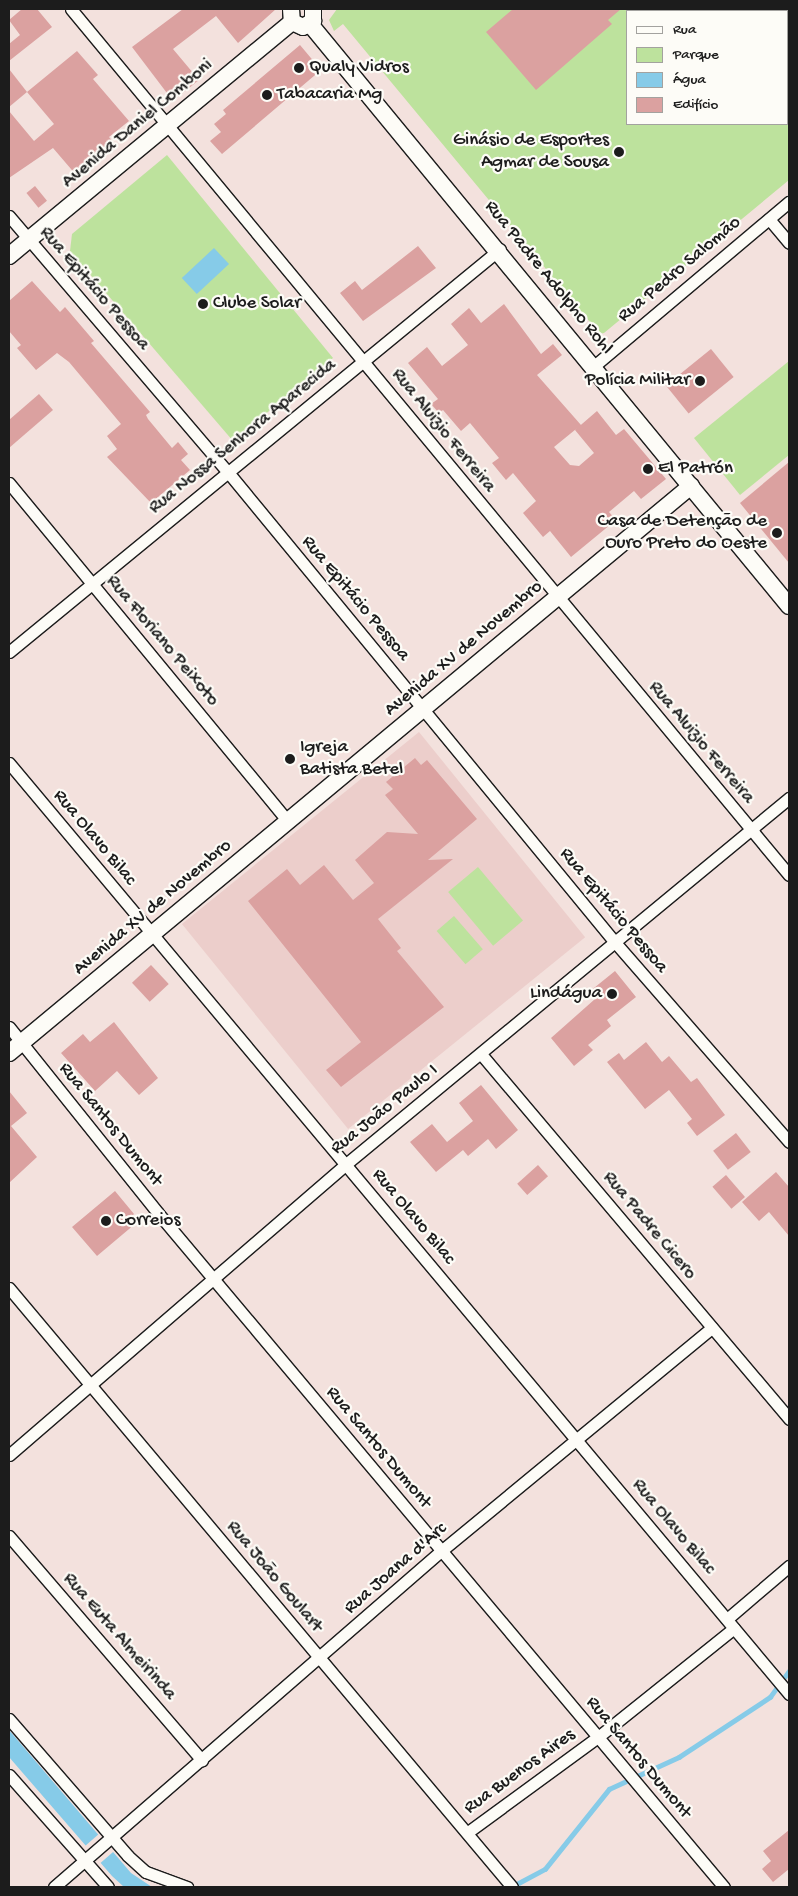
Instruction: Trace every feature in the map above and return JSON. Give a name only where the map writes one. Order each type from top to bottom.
[{"type":"street","name":"Rua Aluizio Ferreira","points":[[71,9],[363,360],[556,598],[789,875]]},
{"type":"street","name":"Avenida Daniel Comboni","points":[[9,256],[167,126],[292,16]]},
{"type":"street","points":[[292,16],[299,27],[312,16]]},
{"type":"street","name":"Rua Padre Adolpho Rohl","points":[[312,16],[690,486],[789,606]]},
{"type":"street","name":"Rua Pedro Salomão","points":[[594,366],[789,202]]},
{"type":"street","name":"Rua Epitácio Pessoa","points":[[9,216],[227,472],[613,940],[789,1142]]},
{"type":"street","points":[[769,219],[789,243]]},
{"type":"street","name":"Rua Nossa Senhora Aparecida","points":[[9,652],[500,249]]},
{"type":"street","name":"Rua Floriano Peixoto","points":[[9,483],[288,821]]},
{"type":"street","name":"Avenida XV de Novembro","points":[[9,1053],[690,486]]},
{"type":"street","name":"Rua Olavo Bilac","points":[[9,763],[577,1438],[788,1693]]},
{"type":"street","name":"Rua João Paulo I","points":[[9,1456],[346,1164],[481,1054],[613,940],[789,798]]},
{"type":"street","name":"Rua Santos Dumont","points":[[9,1027],[213,1278],[724,1887]]},
{"type":"street","name":"Rua Padre Cicero","points":[[481,1054],[789,1419]]},
{"type":"street","name":"Rua João Goulart","points":[[9,1288],[510,1884]]},
{"type":"street","name":"Rua Joana d'Arc","points":[[54,1887],[88,1860],[442,1551],[712,1328]]},
{"type":"street","name":"Rua Euta Almeirinda","points":[[9,1536],[202,1760]]},
{"type":"street","name":"Rua Buenos Aires","points":[[468,1832],[598,1737],[731,1624],[789,1566]]},
{"type":"street","points":[[9,1719],[110,1840],[146,1872],[187,1887]]},
{"type":"street","points":[[9,1775],[88,1860],[108,1887]]},
{"type":"shaded area","points":[[419,732],[585,937],[348,1129],[182,924]]},
{"type":"green space","name":"Ginásio de Esportes Agmar de Sousa","points":[[337,9],[789,9],[789,180],[604,333],[593,335],[589,332],[594,327],[343,24],[334,31],[329,20]]},
{"type":"green space","name":"Clube Solar","points":[[167,155],[333,358],[233,441],[70,251],[72,234]]},
{"type":"green space","points":[[789,361],[789,455],[740,495],[694,438]]},
{"type":"green space","points":[[478,867],[523,921],[493,946],[448,892]]},
{"type":"green space","points":[[454,916],[483,949],[466,964],[437,931]]},
{"type":"water","points":[[214,248],[229,264],[197,294],[182,278]]},
{"type":"water","points":[[9,1730],[131,1873],[152,1887],[124,1887],[112,1876],[9,1757]]},
{"type":"pier","points":[[100,1833],[115,1850],[98,1865],[83,1847]]},
{"type":"building","points":[[22,9],[37,9],[52,27],[9,61],[9,44],[20,35],[9,20]]},
{"type":"building","points":[[183,9],[276,9],[238,43],[216,16],[173,49],[199,80],[173,101],[132,47]]},
{"type":"building","points":[[513,9],[621,9],[608,20],[612,24],[536,90],[486,32]]},
{"type":"building","points":[[300,45],[321,70],[222,154],[210,141],[221,132],[214,124],[226,114],[223,110]]},
{"type":"building","points":[[77,51],[98,75],[93,79],[129,121],[109,137],[115,144],[77,176],[53,148],[9,178],[9,111],[34,141],[54,124],[27,92]]},
{"type":"building","points":[[9,69],[27,92],[9,107]]},
{"type":"building","points":[[35,186],[47,201],[38,208],[26,193]]},
{"type":"building","points":[[418,246],[436,268],[363,321],[340,293],[355,281],[362,290]]},
{"type":"building","points":[[32,281],[60,312],[65,307],[94,341],[91,343],[150,412],[146,415],[148,419],[172,448],[178,442],[188,454],[181,460],[190,470],[151,503],[107,457],[117,449],[107,436],[121,424],[69,362],[57,353],[36,370],[17,348],[21,345],[9,331],[9,301]]},
{"type":"building","points":[[504,304],[541,354],[553,344],[562,355],[537,375],[581,425],[597,411],[616,435],[624,429],[666,479],[641,499],[634,491],[609,512],[616,520],[571,557],[550,531],[543,537],[523,513],[536,501],[513,473],[506,480],[492,463],[499,458],[470,423],[461,431],[443,410],[439,413],[431,404],[438,399],[408,363],[427,347],[442,366],[468,345],[451,324],[469,308],[481,323]],"holes":[[[577,428],[575,430],[594,453],[579,466],[570,465],[554,447]]]},
{"type":"building","name":"Polícia Militar","points":[[711,349],[734,377],[689,413],[666,386]]},
{"type":"building","points":[[39,394],[53,410],[9,448],[9,420]]},
{"type":"building","name":"Casa de Detenção de Ouro Preto do Oeste","points":[[789,462],[789,563],[740,503]]},
{"type":"building","points":[[415,758],[421,765],[427,760],[477,819],[428,860],[453,859],[378,919],[401,948],[397,951],[444,1007],[341,1087],[326,1070],[361,1042],[248,901],[287,869],[300,885],[324,865],[353,900],[374,883],[355,860],[387,832],[418,834],[385,795],[393,789],[386,782]]},
{"type":"building","points":[[151,965],[169,984],[150,1002],[132,983]]},
{"type":"building","points":[[615,971],[636,997],[607,1020],[611,1026],[588,1045],[593,1050],[574,1066],[551,1038],[595,999],[589,992]]},
{"type":"building","points":[[114,1022],[158,1078],[139,1095],[117,1071],[95,1091],[61,1053],[83,1034],[90,1042]]},
{"type":"building","points":[[646,1042],[662,1062],[669,1056],[691,1082],[697,1078],[725,1115],[697,1136],[687,1123],[692,1119],[669,1090],[645,1109],[607,1062],[619,1053],[624,1060]]},
{"type":"building","points":[[481,1085],[518,1130],[496,1149],[488,1139],[468,1156],[463,1150],[436,1172],[410,1142],[432,1124],[447,1142],[473,1121],[459,1103]]},
{"type":"building","points":[[9,1091],[27,1113],[11,1126],[37,1157],[9,1183]]},
{"type":"building","points":[[736,1133],[751,1152],[728,1170],[713,1151]]},
{"type":"building","points":[[538,1165],[548,1176],[527,1195],[517,1184]]},
{"type":"building","points":[[776,1172],[789,1187],[789,1236],[769,1212],[759,1221],[742,1202]]},
{"type":"building","points":[[726,1175],[745,1197],[731,1209],[712,1187]]},
{"type":"building","name":"Correios","points":[[115,1191],[134,1214],[130,1218],[135,1224],[97,1256],[72,1227]]},
{"type":"building","points":[[789,1830],[789,1869],[773,1882],[762,1869],[771,1861],[763,1851]]},
{"type":"waterway","points":[[511,1887],[545,1869],[609,1789],[679,1757],[770,1697],[789,1671]]},
{"type":"place","name":"Qualy Vidros","points":[[299,68]]},
{"type":"place","name":"Tabacaria Mg","points":[[267,95]]},
{"type":"place","name":"Ginásio de Esportes Agmar de Sousa","points":[[619,152]]},
{"type":"place","name":"Clube Solar","points":[[203,304]]},
{"type":"place","name":"Polícia Militar","points":[[700,381]]},
{"type":"place","name":"El Patrón","points":[[648,469]]},
{"type":"place","name":"Casa de Detenção de Ouro Preto do Oeste","points":[[777,533]]},
{"type":"place","name":"Igreja Batista Betel","points":[[290,759]]},
{"type":"place","name":"Lindágua","points":[[612,994]]},
{"type":"place","name":"Correios","points":[[106,1221]]}]
